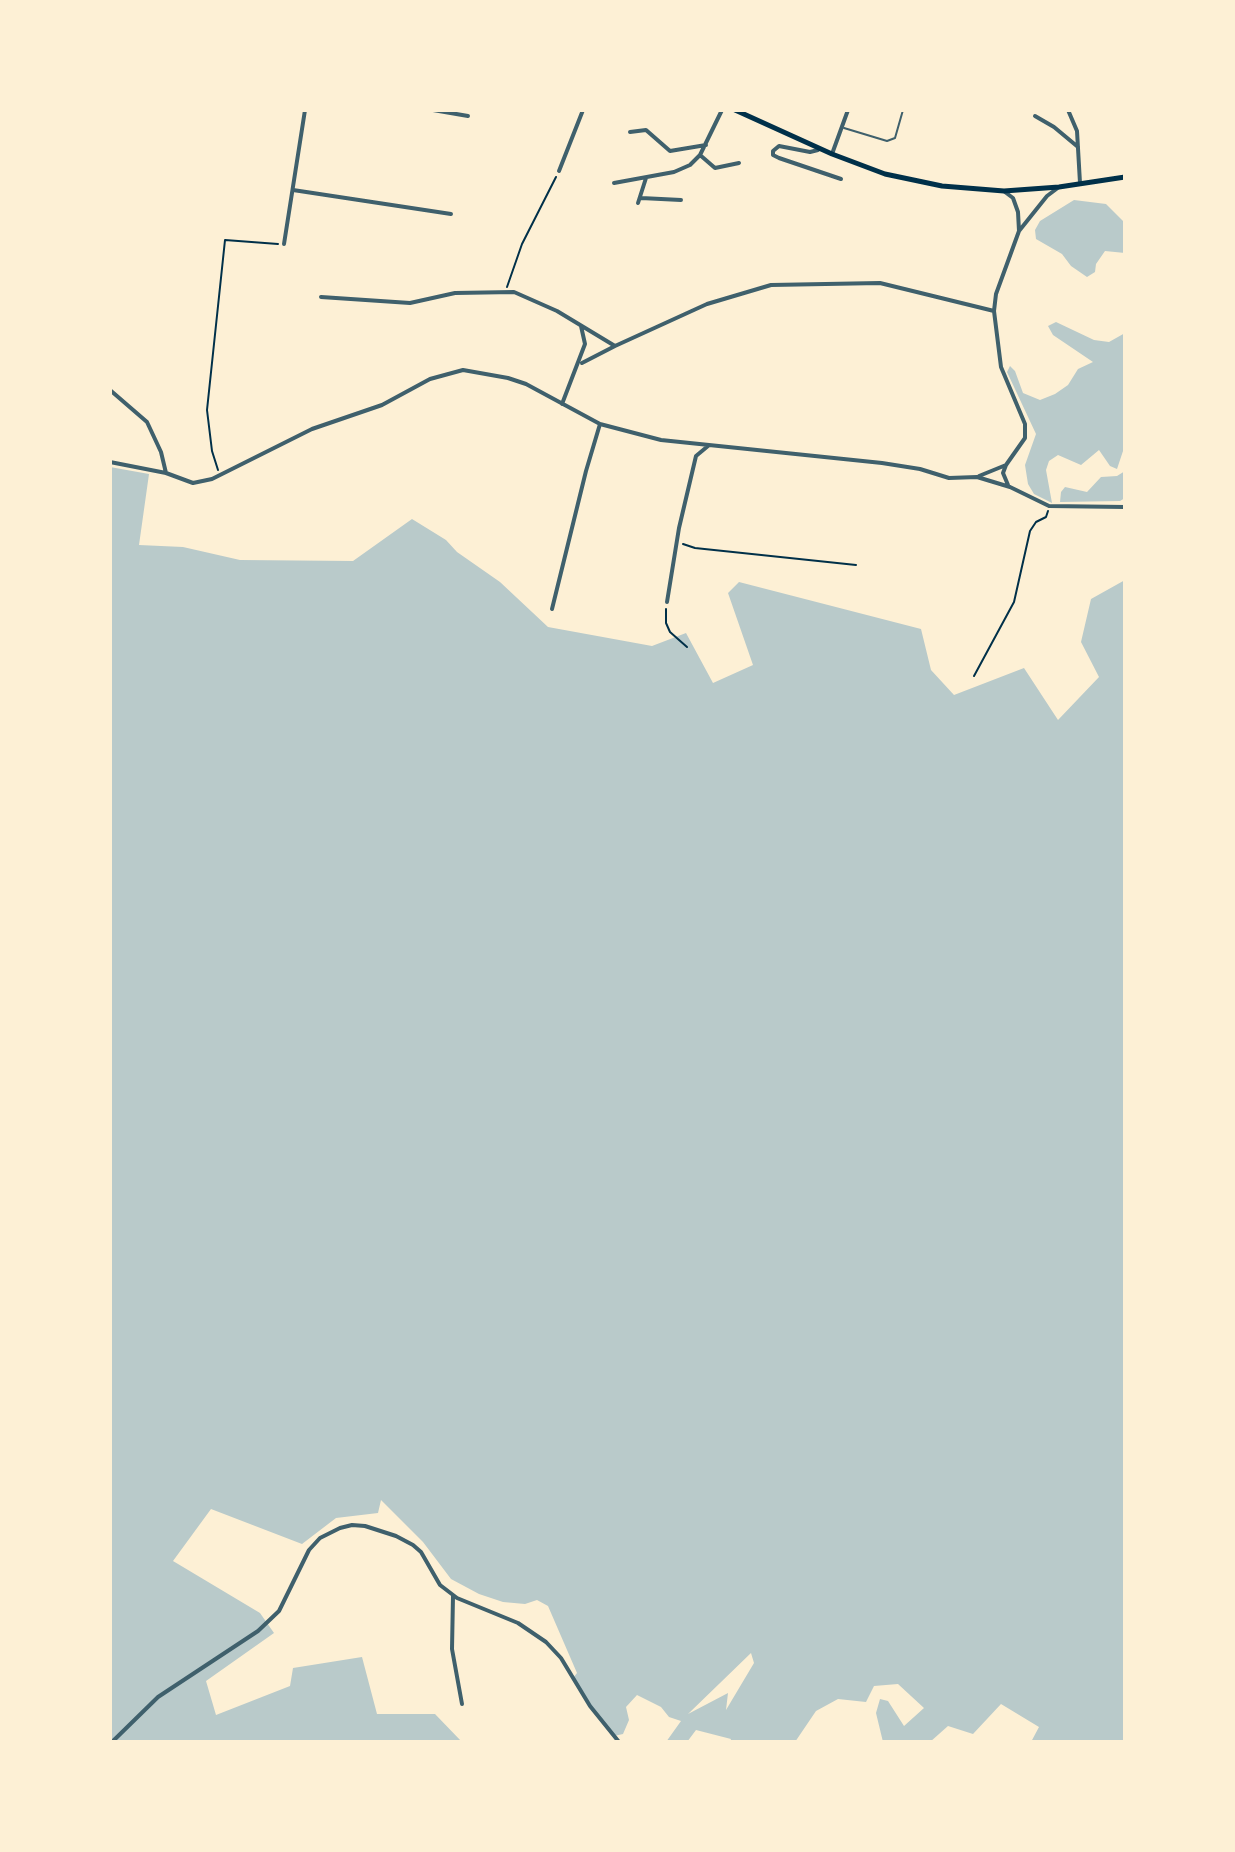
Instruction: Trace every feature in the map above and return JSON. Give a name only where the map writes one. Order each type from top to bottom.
[{"type":"main road","points":[[735,110],[832,154],[885,174],[942,186],[1004,191],[1125,177]]},
{"type":"street","points":[[284,244],[305,110]]},
{"type":"street","points":[[433,110],[468,116]]},
{"type":"street","points":[[559,171],[583,110]]},
{"type":"street","points":[[614,183],[674,172],[690,165],[706,145],[722,110]]},
{"type":"street","points":[[832,154],[848,110]]},
{"type":"street","points":[[1068,110],[1077,131],[1080,183]]},
{"type":"street","points":[[1035,116],[1078,147]]},
{"type":"street","points":[[630,132],[646,130],[670,151],[706,145]]},
{"type":"street","points":[[821,149],[810,152],[779,146],[773,155],[841,179]]},
{"type":"street","points":[[700,155],[715,168],[739,163]]},
{"type":"street","points":[[646,178],[640,200],[681,200]]},
{"type":"street","points":[[1010,487],[1004,480],[1006,465],[1025,438],[1025,424],[1001,367],[994,311],[996,294],[1019,231],[1047,196],[1059,187]]},
{"type":"street","points":[[293,190],[451,214]]},
{"type":"street","points":[[1004,191],[1013,198],[1018,212],[1019,231]]},
{"type":"street","points":[[580,364],[707,304],[771,285],[880,283],[994,311]]},
{"type":"street","points":[[321,297],[410,303],[455,293],[514,292],[580,324],[615,346]]},
{"type":"street","points":[[562,404],[580,364],[585,344],[580,324]]},
{"type":"street","points":[[110,462],[166,473],[193,483],[220,475],[312,429],[382,405],[430,379],[463,370],[526,384],[600,424],[635,435],[708,446],[882,463],[949,478],[977,477],[1010,487],[1049,506],[1125,507]]},
{"type":"street","points":[[110,390],[147,422],[161,452],[166,473]]},
{"type":"street","points":[[552,609],[600,424]]},
{"type":"street","points":[[667,602],[696,456],[708,446]]},
{"type":"street","points":[[977,477],[1006,465]]},
{"type":"street","points":[[112,1742],[158,1697],[244,1642],[279,1611],[309,1550],[320,1538],[352,1525],[389,1533],[413,1545],[421,1552],[440,1585],[453,1595],[518,1623],[546,1642],[561,1658],[590,1706],[619,1742]]},
{"type":"street","points":[[453,1595],[452,1649],[462,1704]]},
{"type":"lane","points":[[843,128],[887,141],[895,138],[903,110]]},
{"type":"path","points":[[505,292],[522,244],[559,171]]},
{"type":"path","points":[[220,475],[212,451],[207,410],[225,240],[284,244]]},
{"type":"path","points":[[974,676],[1014,602],[1030,531],[1036,522],[1046,517],[1049,506]]},
{"type":"path","points":[[677,541],[695,548],[856,565]]},
{"type":"path","points":[[667,602],[666,623],[670,632],[687,647]]},
{"type":"shaded area","points":[[1074,200],[1106,204],[1125,223],[1125,253],[1105,251],[1096,264],[1095,272],[1087,277],[1071,266],[1062,254],[1036,239],[1035,230],[1040,221]]},
{"type":"shaded area","points":[[1056,322],[1094,340],[1109,342],[1125,333],[1125,445],[1117,469],[1110,466],[1099,450],[1081,465],[1058,455],[1049,461],[1046,470],[1052,503],[1034,494],[1028,484],[1025,465],[1036,434],[1007,372],[1010,366],[1023,393],[1040,400],[1068,385],[1078,369],[1093,362],[1053,335],[1048,326]]},
{"type":"shaded area","points":[[110,467],[149,474],[139,545],[183,547],[240,560],[353,561],[412,519],[446,540],[457,552],[500,582],[548,627],[652,646],[686,633],[713,683],[753,665],[728,593],[739,582],[921,629],[931,670],[954,695],[1024,668],[1058,720],[1099,677],[1081,642],[1091,599],[1125,580],[1125,1742],[1031,1742],[1039,1727],[1001,1704],[973,1734],[948,1726],[930,1742],[883,1742],[876,1713],[880,1699],[888,1701],[904,1726],[924,1708],[898,1684],[874,1686],[866,1702],[838,1699],[816,1711],[795,1742],[730,1742],[731,1739],[696,1730],[687,1742],[666,1742],[681,1721],[669,1717],[661,1707],[637,1695],[626,1707],[629,1720],[623,1734],[614,1736],[573,1678],[577,1673],[548,1606],[537,1600],[525,1604],[503,1602],[451,1579],[423,1542],[381,1500],[378,1513],[336,1518],[302,1544],[211,1509],[173,1561],[260,1613],[274,1633],[206,1681],[216,1715],[290,1686],[293,1668],[362,1657],[377,1714],[435,1714],[462,1742],[110,1742]],"holes":[[[751,1653],[754,1663],[726,1710],[728,1693],[688,1714]]]},
{"type":"shaded area","points":[[1125,471],[1125,498],[1120,501],[1060,502],[1065,487],[1087,492],[1101,477],[1117,476]]}]
